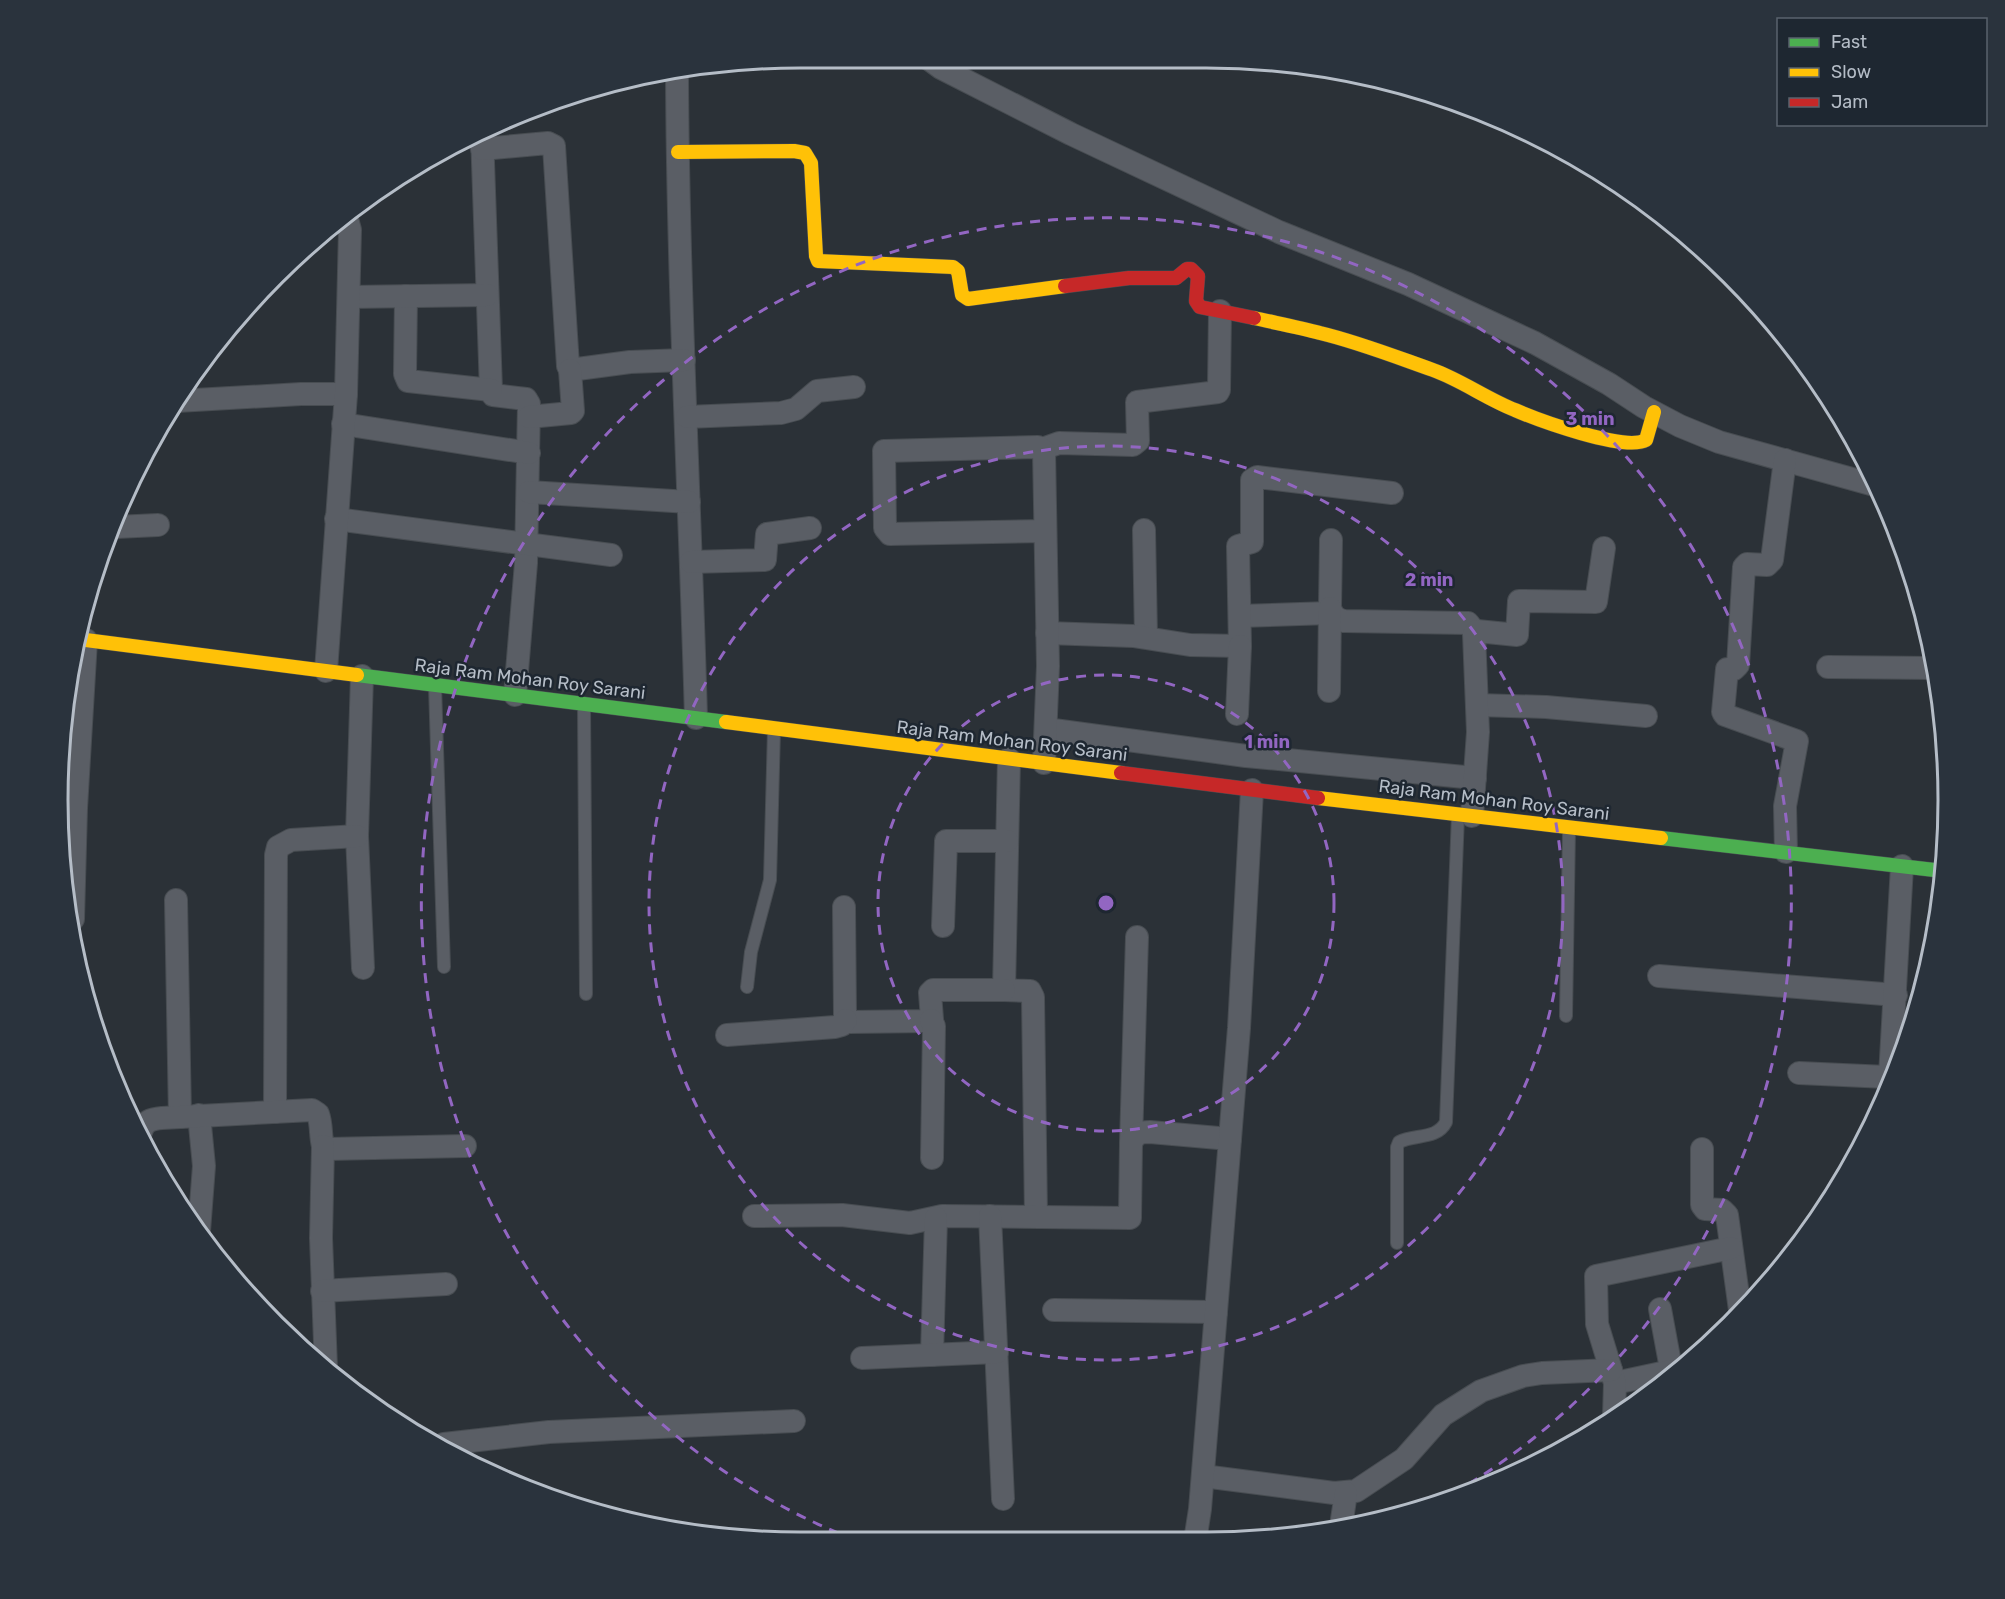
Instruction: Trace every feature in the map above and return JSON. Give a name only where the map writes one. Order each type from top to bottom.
[{"type":"street","points":[[941,68],[1071,134],[1279,232],[1408,284],[1535,343],[1654,412],[1719,442],[1865,482]]},
{"type":"street","points":[[677,79],[696,718]]},
{"type":"street","points":[[515,695],[527,545],[530,404],[526,399],[493,395],[491,390],[482,142],[548,143],[554,146],[573,411],[530,417]]},
{"type":"street","points":[[678,152],[804,151],[811,163],[818,261],[953,267],[958,271],[962,295],[968,299],[1129,278],[1176,278],[1186,269],[1191,269],[1198,276],[1197,304],[1200,307],[1323,333],[1363,346],[1436,371],[1514,410],[1570,430],[1612,441],[1644,442],[1654,412]]},
{"type":"street","points":[[326,671],[346,394],[350,230],[348,224]]},
{"type":"street","points":[[349,297],[487,295]]},
{"type":"street","points":[[406,296],[404,363],[408,381],[491,390]]},
{"type":"street","points":[[1045,531],[890,534],[885,528],[884,453],[886,450],[1038,447],[1042,449],[1059,443],[1133,445],[1138,441],[1137,402],[1220,390],[1220,311]]},
{"type":"street","points":[[570,370],[630,362],[684,360]]},
{"type":"street","points":[[687,417],[781,413],[796,409],[817,391],[854,387]]},
{"type":"street","points":[[186,400],[301,394],[346,394]]},
{"type":"street","points":[[344,424],[529,453]]},
{"type":"street","points":[[1042,449],[1045,453],[1047,633],[1044,763]]},
{"type":"street","points":[[1785,460],[1772,560],[1767,565],[1747,564],[1744,567],[1738,665],[1734,669],[1727,669],[1723,712],[1725,715],[1797,741],[1785,806],[1786,852]]},
{"type":"street","points":[[1237,714],[1240,616],[1238,546],[1252,542],[1252,480],[1257,477],[1392,493]]},
{"type":"street","points":[[529,492],[689,502]]},
{"type":"street","points":[[336,519],[611,555]]},
{"type":"street","points":[[120,526],[158,525]]},
{"type":"street","points":[[691,562],[765,560],[767,534],[810,528]]},
{"type":"street","points":[[1144,530],[1146,637]]},
{"type":"street","points":[[1329,691],[1331,540]]},
{"type":"street","points":[[1475,632],[1517,636],[1519,601],[1596,602],[1604,548]]},
{"type":"street","points":[[1240,616],[1330,611]]},
{"type":"street","points":[[1330,611],[1344,621],[1468,623],[1475,632],[1478,732],[1475,778],[1465,815]]},
{"type":"street","points":[[1047,633],[1146,637],[1190,645],[1239,646]]},
{"type":"street","name":"Raja Ram Mohan Roy Sarani","points":[[86,639],[1252,790],[1934,870]]},
{"type":"street","points":[[74,892],[81,662]]},
{"type":"street","points":[[1828,667],[1925,668]]},
{"type":"street","points":[[362,676],[357,836],[363,968]]},
{"type":"street","points":[[1478,705],[1546,707],[1646,716]]},
{"type":"street","points":[[1046,729],[1246,756],[1475,778]]},
{"type":"street","points":[[1004,990],[1009,759]]},
{"type":"street","points":[[1196,1532],[1203,1476],[1240,1016],[1252,790]]},
{"type":"street","points":[[275,1112],[278,847],[291,840],[357,836]]},
{"type":"street","points":[[944,926],[946,841],[1007,842]]},
{"type":"street","points":[[1892,1055],[1902,866]]},
{"type":"street","points":[[176,900],[189,1116],[204,1166],[201,1220]]},
{"type":"street","points":[[728,1035],[842,1025],[846,1020],[844,907]]},
{"type":"street","points":[[754,1216],[842,1215],[910,1223],[942,1216],[1130,1218],[1137,937]]},
{"type":"street","points":[[1659,976],[1896,995]]},
{"type":"street","points":[[932,1158],[934,1026],[931,1020],[930,993],[933,990],[1030,991],[1033,997],[1036,1216]]},
{"type":"street","points":[[846,1020],[849,1022],[931,1020]]},
{"type":"street","points":[[1799,1073],[1883,1077]]},
{"type":"street","points":[[144,1124],[150,1120],[189,1116],[312,1110],[318,1114],[323,1146],[322,1291],[325,1357]]},
{"type":"street","points":[[1131,1143],[1135,1135],[1141,1132],[1230,1139]]},
{"type":"street","points":[[323,1146],[328,1149],[465,1146]]},
{"type":"street","points":[[1702,1149],[1702,1205],[1705,1209],[1725,1212],[1739,1300]]},
{"type":"street","points":[[990,1216],[1003,1499]]},
{"type":"street","points":[[932,1355],[936,1218]]},
{"type":"street","points":[[1614,1407],[1613,1377],[1597,1324],[1597,1275],[1731,1248]]},
{"type":"street","points":[[322,1291],[446,1284]]},
{"type":"street","points":[[1660,1309],[1671,1364]]},
{"type":"street","points":[[1054,1310],[1216,1312]]},
{"type":"street","points":[[862,1358],[997,1352]]},
{"type":"street","points":[[1203,1476],[1346,1493],[1356,1491],[1404,1459],[1443,1415],[1481,1391],[1523,1376],[1542,1372],[1613,1377],[1660,1373]]},
{"type":"street","points":[[452,1443],[549,1432],[794,1421]]},
{"type":"street","points":[[1342,1518],[1346,1493]]},
{"type":"lane","points":[[435,685],[444,967]]},
{"type":"lane","points":[[585,704],[586,994]]},
{"type":"lane","points":[[747,987],[751,952],[770,880],[774,729]]},
{"type":"lane","points":[[1397,1243],[1397,1147],[1399,1142],[1437,1133],[1446,1122],[1465,815]]},
{"type":"lane","points":[[1566,1016],[1569,827]]},
{"type":"traffic: fast","points":[[357,675],[726,722]]},
{"type":"traffic: fast","points":[[1661,838],[1934,870]]},
{"type":"traffic: slow","points":[[678,152],[794,151],[805,153],[811,163],[818,261],[953,267],[958,271],[962,295],[968,299],[1065,286]]},
{"type":"traffic: slow","points":[[1254,318],[1304,329],[1377,350],[1443,374],[1526,415],[1601,438],[1635,443],[1646,440],[1654,412]]},
{"type":"traffic: slow","points":[[86,640],[357,675]]},
{"type":"traffic: slow","points":[[726,722],[1121,773]]},
{"type":"traffic: slow","points":[[1318,798],[1661,838]]},
{"type":"traffic: jam","points":[[1065,286],[1129,278],[1176,278],[1187,269],[1191,269],[1198,276],[1196,301],[1200,307],[1254,318]]},
{"type":"traffic: jam","points":[[1121,773],[1318,798]]}]
